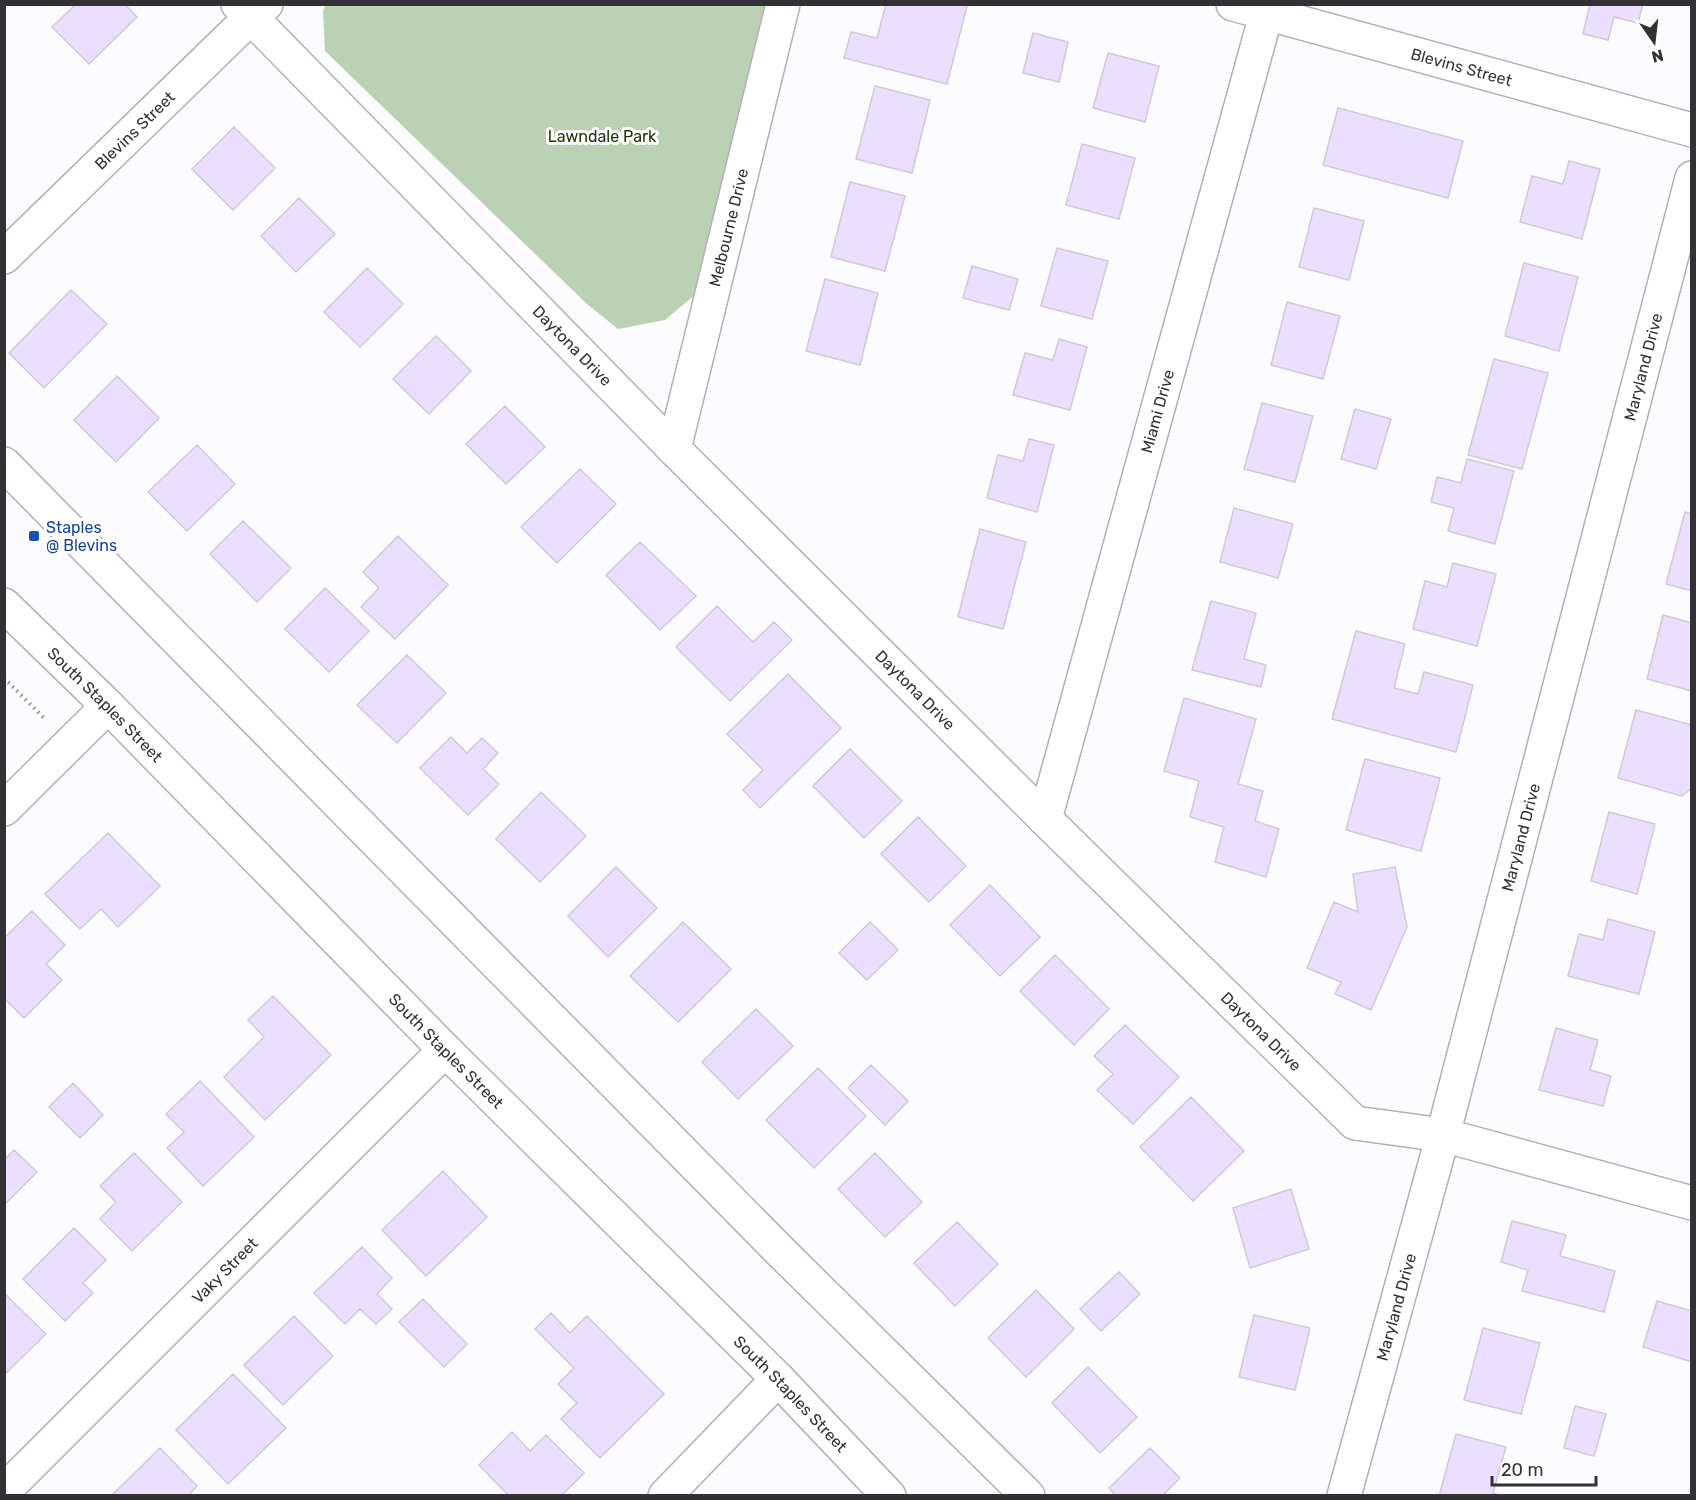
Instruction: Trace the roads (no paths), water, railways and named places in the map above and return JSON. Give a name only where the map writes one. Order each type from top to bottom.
[{"type":"street","name":"Melbourne Drive","points":[[674,449],[783,4]]},
{"type":"street","name":"Blevins Street","points":[[1233,4],[1268,9],[1692,130]]},
{"type":"street","name":"Daytona Drive","points":[[251,9],[674,449],[1045,819],[1355,1123],[1443,1135],[1692,1203]]},
{"type":"street","name":"Blevins Street","points":[[4,257],[251,9]]},
{"type":"street","name":"Miami Drive","points":[[1045,819],[1268,9]]},
{"type":"street","name":"Maryland Drive","points":[[1344,1496],[1443,1135],[1692,178]]},
{"type":"street","points":[[4,464],[779,1250],[1028,1496]]},
{"type":"street","name":"South Staples Street","points":[[4,605],[108,705],[445,1050],[778,1380],[889,1496]]},
{"type":"street","points":[[4,809],[108,705]]},
{"type":"street","name":"Vaky Street","points":[[4,1491],[445,1050]]},
{"type":"street","points":[[665,1496],[778,1380]]},
{"type":"place","name":"Staples @ Blevins","points":[[34,536]]},
{"type":"park label","name":"Lawndale Park","points":[[602,136]]}]
